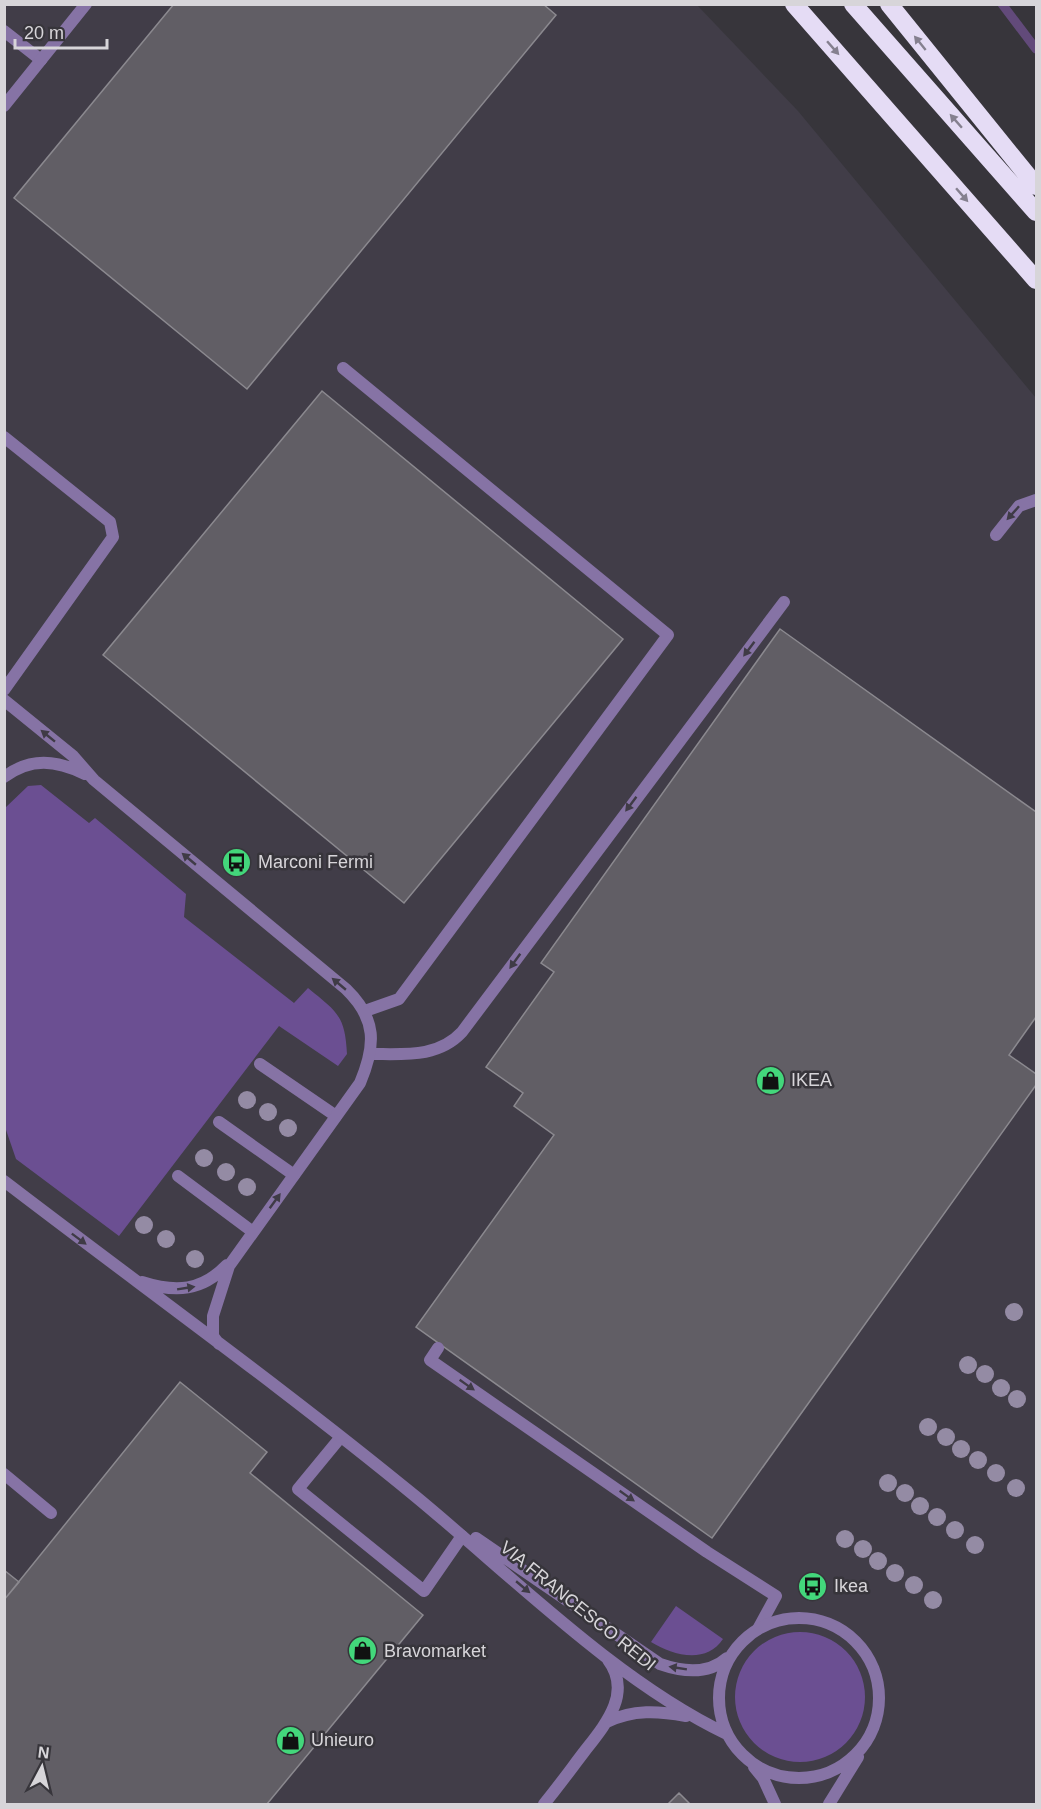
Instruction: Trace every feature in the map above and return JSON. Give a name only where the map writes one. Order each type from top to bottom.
[{"type":"highway","points":[[794,4],[1036,280]]},
{"type":"highway","points":[[853,4],[1036,212]]},
{"type":"highway","points":[[889,4],[1036,186]]},
{"type":"street","points":[[4,106],[86,4]]},
{"type":"street","points":[[4,30],[41,60]]},
{"type":"street","points":[[343,368],[668,635],[399,999],[365,1011]]},
{"type":"street","points":[[4,437],[110,522],[113,537],[4,690]]},
{"type":"street","points":[[996,535],[1019,506],[1036,500]]},
{"type":"street","points":[[371,1054],[434,1051],[445,1046],[462,1032],[784,602]]},
{"type":"street","points":[[4,700],[73,756],[89,775],[346,989],[365,1011],[371,1033],[371,1054],[360,1083],[234,1258],[222,1282],[213,1316],[213,1336],[219,1345]]},
{"type":"street","points":[[4,777],[25,764],[40,762],[56,763],[89,775]]},
{"type":"street","points":[[260,1064],[336,1116]]},
{"type":"street","points":[[219,1122],[294,1175]]},
{"type":"street","points":[[178,1176],[253,1232]]},
{"type":"street","name":"VIA FRANCESCO REDI","points":[[4,1181],[414,1495],[601,1652],[691,1717],[727,1734]]},
{"type":"street","points":[[130,1277],[160,1287],[188,1289],[213,1277],[234,1258]]},
{"type":"street","points":[[438,1348],[430,1360],[707,1552],[776,1596],[758,1629]]},
{"type":"street","points":[[340,1438],[298,1490],[424,1591],[462,1536]]},
{"type":"street","points":[[4,1474],[51,1512]]},
{"type":"street","name":"VIA FRANCESCO REDI","points":[[414,1495],[660,1665],[673,1669],[714,1668],[758,1629],[780,1619],[804,1617],[838,1627],[857,1642],[871,1661],[879,1684],[879,1708],[868,1739],[829,1804]]},
{"type":"street","points":[[544,1804],[607,1722],[616,1702],[618,1680],[614,1668],[601,1652]]},
{"type":"street","name":"VIA FRANCESCO REDI","points":[[731,1654],[723,1670],[719,1692],[720,1713],[727,1734],[763,1778],[775,1804]]},
{"type":"street","points":[[607,1722],[618,1717],[649,1711],[691,1717]]},
{"type":"street","name":"VIA FRANCESCO REDI","points":[[748,1759],[760,1768],[785,1777],[811,1777],[824,1774],[847,1762],[868,1739]]},
{"type":"shaded area","points":[[5,5],[697,5],[798,111],[1036,398],[1036,1804],[5,1804]]},
{"type":"shaded area","points":[[41,785],[89,823],[95,818],[186,894],[184,917],[294,1003],[308,988],[318,996],[338,1015],[346,1041],[347,1054],[338,1066],[279,1026],[119,1236],[16,1159],[5,1127],[5,808],[28,786]]},
{"type":"shaded area","points":[[676,1606],[723,1639],[716,1647],[698,1655],[679,1654],[651,1642]]},
{"type":"shaded area","points":[[800,1632],[825,1637],[846,1651],[860,1672],[865,1697],[860,1722],[846,1743],[825,1757],[800,1762],[775,1757],[754,1743],[740,1722],[735,1697],[740,1672],[754,1651],[775,1637]]},
{"type":"building","points":[[174,4],[543,4],[556,15],[247,389],[14,198]]},
{"type":"building","points":[[322,391],[623,639],[404,903],[103,655]]},
{"type":"building","name":"IKEA","points":[[780,629],[1036,812],[1036,1017],[1009,1055],[1036,1074],[1036,1085],[712,1538],[416,1327],[554,1135],[514,1106],[523,1093],[486,1067],[554,972],[541,963]]},
{"type":"building","points":[[180,1382],[267,1452],[250,1473],[423,1615],[267,1804],[4,1804],[4,1600]]},
{"type":"building","points":[[4,1570],[19,1582],[4,1600]]},
{"type":"building","points":[[679,1793],[690,1804],[668,1804]]},
{"type":"waterway","points":[[1002,4],[1036,49]]},
{"type":"place","name":"Marconi Fermi","points":[[237,862]]},
{"type":"place","name":"IKEA","points":[[770,1080]]},
{"type":"place","name":"Ikea","points":[[813,1586]]},
{"type":"place","name":"Bravomarket","points":[[363,1651]]},
{"type":"place","name":"Unieuro","points":[[290,1740]]}]
